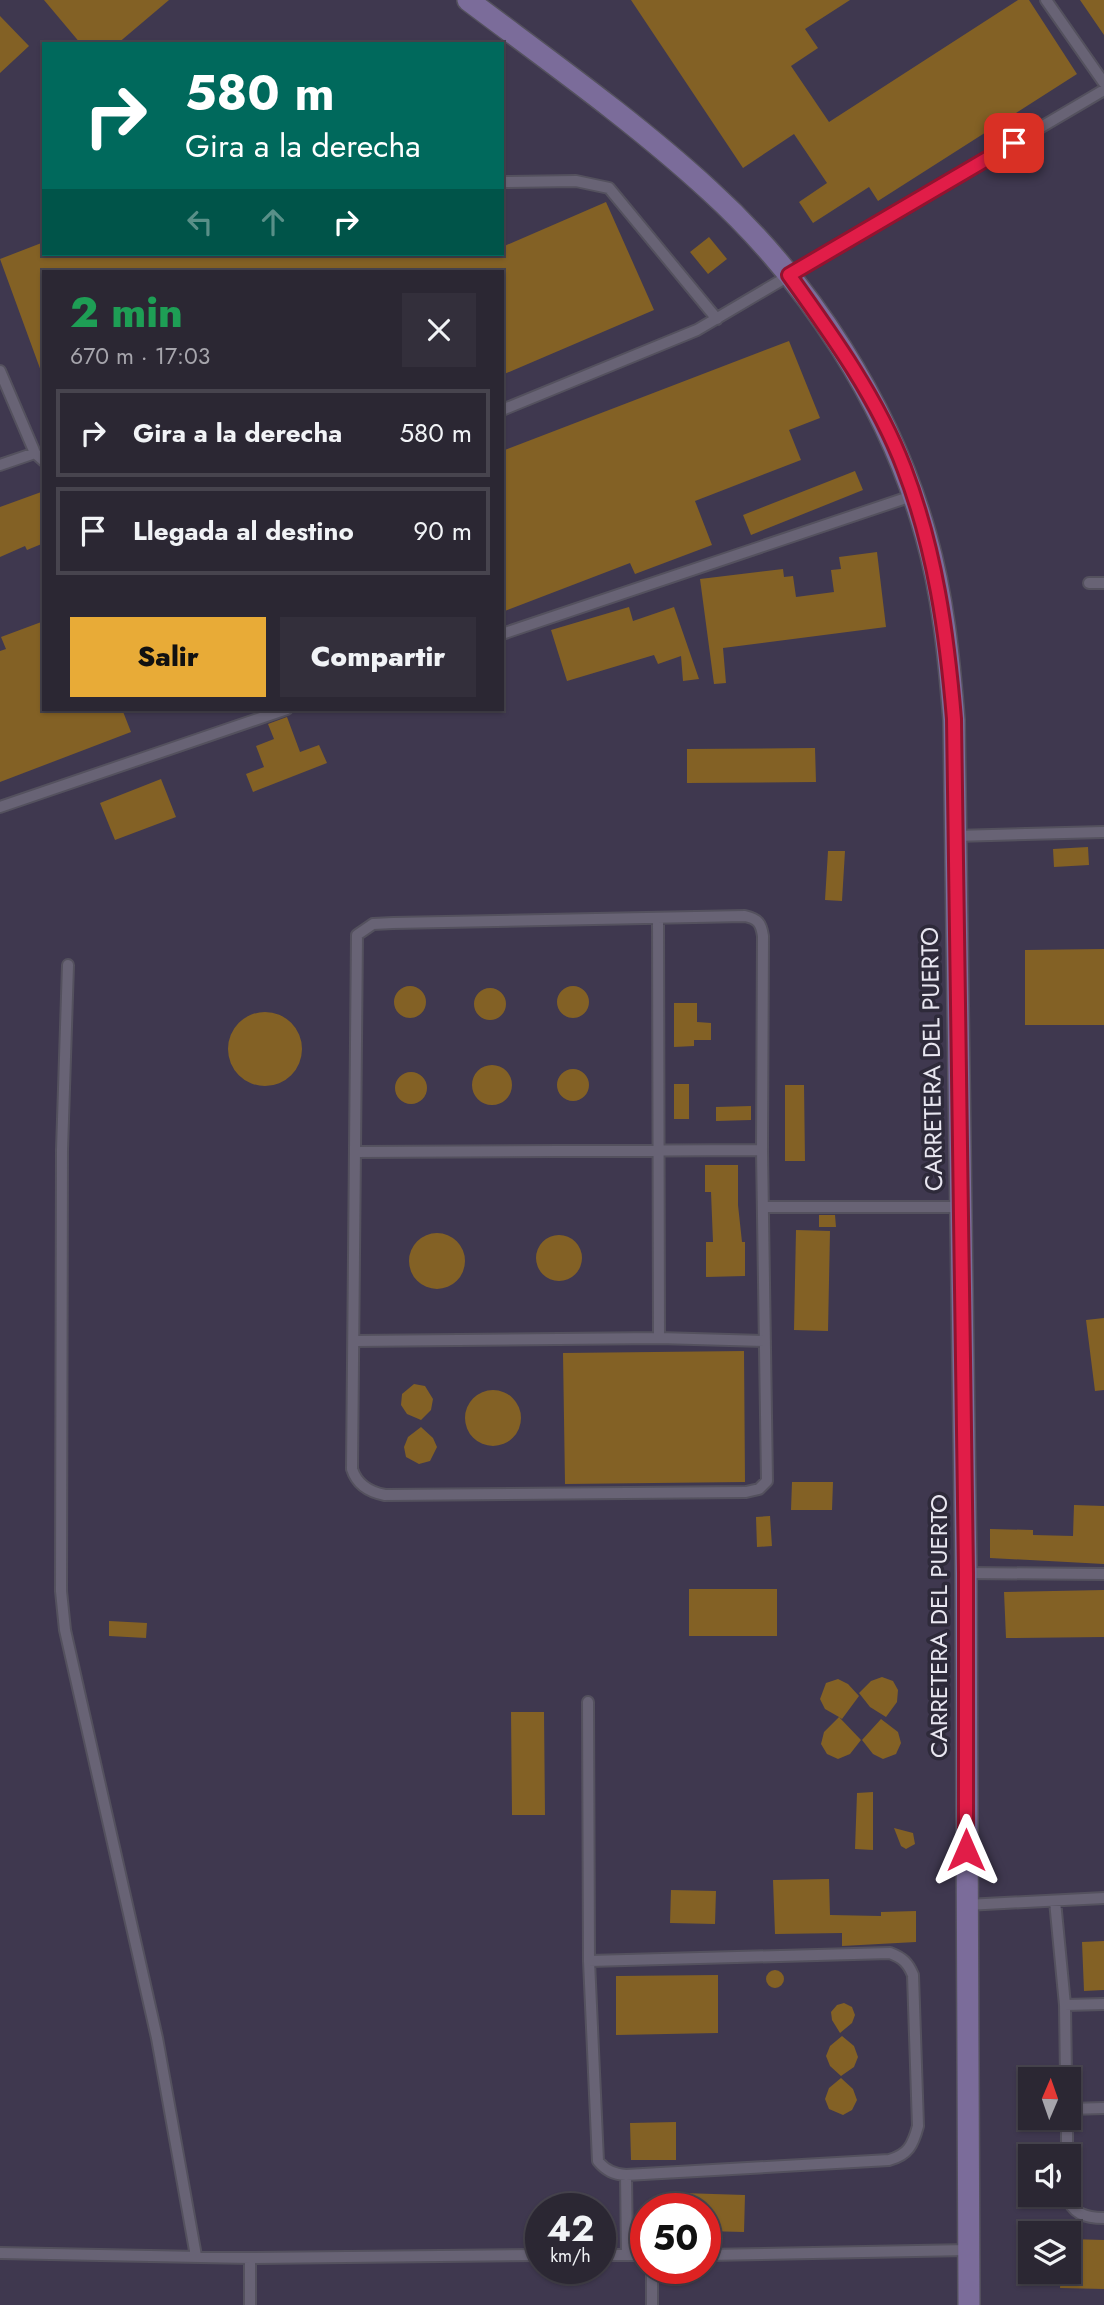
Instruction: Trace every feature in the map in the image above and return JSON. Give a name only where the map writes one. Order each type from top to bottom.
[{"type":"main road","name":"CARRETERA DEL PUERTO","points":[[468,0],[649,137],[710,191],[789,275],[828,330],[868,398],[903,467],[926,536],[949,654],[954,719],[966,1573],[969,2305]]},
{"type":"lane","points":[[1046,0],[1104,83]]},
{"type":"lane","points":[[504,409],[717,319],[1104,90]]},
{"type":"lane","points":[[504,182],[576,181],[609,188],[717,319]]},
{"type":"lane","points":[[0,371],[35,453],[42,459]]},
{"type":"lane","points":[[0,465],[35,453]]},
{"type":"lane","points":[[504,633],[912,496]]},
{"type":"lane","points":[[1089,583],[1104,583]]},
{"type":"lane","points":[[0,807],[282,711]]},
{"type":"lane","points":[[955,836],[1104,832]]},
{"type":"lane","points":[[745,916],[756,919],[761,925],[762,1150],[767,1481],[759,1489],[746,1492],[385,1495],[371,1492],[356,1480],[352,1469],[357,935],[373,924],[745,916]]},
{"type":"lane","points":[[658,919],[659,1338]]},
{"type":"lane","points":[[68,965],[62,1177],[61,1591],[65,1630],[157,2038],[196,2256]]},
{"type":"lane","points":[[355,1152],[762,1150]]},
{"type":"lane","points":[[764,1207],[960,1207]]},
{"type":"lane","points":[[355,1341],[659,1338],[765,1341]]},
{"type":"lane","points":[[966,1573],[1104,1573]]},
{"type":"lane","points":[[588,1702],[589,1961],[598,2161],[614,2174],[626,2175],[889,2160],[904,2156],[914,2142],[918,2126],[913,1975],[909,1965],[890,1954],[589,1961]]},
{"type":"lane","points":[[966,1905],[1104,1898]]},
{"type":"lane","points":[[1055,1900],[1065,2005],[1066,2067]]},
{"type":"lane","points":[[1065,2005],[1104,2004]]},
{"type":"lane","points":[[1082,2109],[1104,2108]]},
{"type":"lane","points":[[616,2255],[627,2255],[626,2175]]},
{"type":"lane","points":[[1072,2207],[1081,2215],[1104,2218]]},
{"type":"lane","points":[[721,2255],[968,2250]]},
{"type":"lane","points":[[0,2253],[250,2258],[525,2256]]},
{"type":"lane","points":[[250,2258],[250,2305]]},
{"type":"lane","points":[[652,2284],[652,2305]]},
{"type":"shaded area","points":[[0,0],[1104,0],[1104,2305],[0,2305]]},
{"type":"building","points":[[44,0],[169,0],[119,42],[79,42]]},
{"type":"building","points":[[631,0],[850,0],[805,29],[818,48],[791,66],[829,122],[1018,0],[1029,0],[1077,74],[878,201],[869,187],[813,223],[799,202],[827,183],[794,134],[743,168]]},
{"type":"building","points":[[1080,0],[1104,0],[1104,35]]},
{"type":"building","points":[[0,16],[29,46],[0,73]]},
{"type":"building","points":[[606,202],[654,310],[504,374],[504,270],[42,270],[42,374],[0,259],[42,243],[42,256],[504,256],[504,246]]},
{"type":"building","points":[[709,237],[727,259],[708,274],[690,252]]},
{"type":"building","points":[[789,341],[820,418],[789,430],[801,460],[695,501],[712,545],[635,574],[630,563],[504,611],[504,450]]},
{"type":"building","points":[[855,471],[863,490],[751,535],[743,515]]},
{"type":"building","points":[[42,492],[42,544],[27,550],[25,546],[0,557],[0,507]]},
{"type":"building","points":[[877,552],[886,627],[723,648],[726,683],[714,684],[700,579],[783,569],[784,577],[793,576],[796,597],[834,592],[831,570],[841,569],[839,557]]},
{"type":"building","points":[[629,607],[633,621],[674,607],[699,679],[683,681],[681,656],[658,664],[654,655],[567,681],[551,630]]},
{"type":"building","points":[[42,622],[42,711],[123,711],[131,732],[0,782],[0,651],[6,649],[1,637]]},
{"type":"building","points":[[287,717],[300,752],[319,745],[327,763],[253,792],[246,774],[264,767],[256,746],[274,739],[268,724]]},
{"type":"building","points":[[815,748],[816,782],[687,783],[687,749]]},
{"type":"building","points":[[161,779],[176,817],[115,840],[100,803]]},
{"type":"building","points":[[1088,847],[1089,865],[1054,867],[1053,849]]},
{"type":"building","points":[[828,851],[845,851],[842,901],[825,900]]},
{"type":"building","points":[[1104,949],[1104,1025],[1025,1025],[1025,950]]},
{"type":"building","points":[[410,986],[421,991],[426,1002],[421,1013],[410,1018],[399,1013],[394,1002],[399,991]]},
{"type":"building","points":[[573,986],[584,991],[589,1002],[584,1013],[573,1018],[562,1013],[557,1002],[562,991]]},
{"type":"building","points":[[490,988],[501,993],[506,1004],[501,1015],[490,1020],[479,1015],[474,1004],[479,993]]},
{"type":"building","points":[[674,1003],[697,1003],[697,1022],[711,1023],[711,1040],[694,1040],[694,1046],[674,1047]]},
{"type":"building","points":[[265,1012],[286,1018],[296,1028],[302,1049],[296,1070],[286,1080],[265,1086],[244,1080],[234,1070],[228,1049],[234,1028],[244,1018]]},
{"type":"building","points":[[492,1065],[506,1071],[512,1085],[506,1099],[492,1105],[478,1099],[472,1085],[478,1071]]},
{"type":"building","points":[[573,1069],[585,1073],[589,1085],[585,1097],[573,1101],[561,1097],[557,1085],[561,1073]]},
{"type":"building","points":[[411,1072],[423,1076],[427,1088],[423,1100],[411,1104],[399,1100],[395,1088],[399,1076]]},
{"type":"building","points":[[674,1084],[689,1084],[689,1119],[674,1119]]},
{"type":"building","points":[[785,1085],[804,1085],[805,1161],[785,1161]]},
{"type":"building","points":[[751,1106],[751,1120],[716,1121],[716,1107]]},
{"type":"building","points":[[705,1165],[738,1165],[738,1205],[742,1242],[745,1242],[745,1276],[706,1277],[706,1242],[713,1242],[711,1192],[705,1192]]},
{"type":"building","points":[[819,1215],[835,1215],[836,1227],[819,1227]]},
{"type":"building","points":[[796,1230],[830,1231],[828,1331],[794,1330]]},
{"type":"building","points":[[432,1233],[442,1233],[457,1241],[463,1250],[463,1272],[457,1281],[442,1289],[432,1289],[414,1277],[409,1266],[409,1256],[421,1238]]},
{"type":"building","points":[[559,1235],[575,1242],[582,1258],[575,1274],[559,1281],[543,1274],[536,1258],[543,1242]]},
{"type":"building","points":[[1104,1318],[1104,1390],[1095,1391],[1086,1320]]},
{"type":"building","points":[[744,1351],[745,1482],[565,1484],[563,1353]]},
{"type":"building","points":[[414,1384],[425,1386],[433,1399],[431,1410],[421,1420],[407,1414],[401,1405],[402,1394]]},
{"type":"building","points":[[488,1390],[498,1390],[513,1398],[519,1407],[519,1429],[513,1438],[498,1446],[488,1446],[470,1434],[465,1423],[465,1413],[477,1395]]},
{"type":"building","points":[[421,1427],[433,1438],[437,1447],[430,1461],[419,1464],[406,1457],[404,1447],[408,1437]]},
{"type":"building","points":[[792,1482],[833,1482],[832,1510],[791,1510]]},
{"type":"building","points":[[1074,1505],[1104,1506],[1104,1564],[990,1558],[990,1529],[1033,1530],[1033,1535],[1073,1536]]},
{"type":"building","points":[[770,1516],[772,1546],[757,1547],[756,1517]]},
{"type":"building","points":[[689,1589],[777,1589],[777,1636],[689,1636]]},
{"type":"building","points":[[1104,1590],[1104,1637],[1006,1638],[1004,1592]]},
{"type":"building","points":[[109,1621],[147,1623],[146,1638],[109,1636]]},
{"type":"building","points":[[882,1677],[893,1681],[898,1690],[897,1702],[886,1717],[870,1707],[859,1693],[871,1681]]},
{"type":"building","points":[[838,1679],[848,1684],[859,1696],[842,1719],[825,1709],[820,1699],[826,1683]]},
{"type":"building","points":[[511,1712],[544,1712],[545,1815],[512,1815]]},
{"type":"building","points":[[839,1717],[861,1740],[850,1754],[838,1759],[827,1754],[821,1744],[824,1732]]},
{"type":"building","points":[[881,1719],[898,1732],[901,1743],[896,1754],[883,1759],[873,1754],[862,1740]]},
{"type":"building","points":[[873,1792],[873,1850],[855,1849],[857,1793]]},
{"type":"building","points":[[894,1828],[913,1833],[915,1844],[906,1849],[901,1846]]},
{"type":"building","points":[[829,1879],[830,1915],[881,1916],[881,1912],[916,1911],[916,1942],[842,1946],[842,1933],[775,1934],[773,1880]]},
{"type":"building","points":[[671,1890],[716,1891],[715,1924],[670,1923]]},
{"type":"building","points":[[1104,1941],[1104,1990],[1084,1991],[1082,1942]]},
{"type":"building","points":[[775,1970],[781,1973],[784,1979],[781,1985],[775,1988],[769,1985],[766,1979],[769,1973]]},
{"type":"building","points":[[718,1975],[718,2033],[616,2035],[616,1976]]},
{"type":"building","points":[[844,2003],[852,2007],[855,2015],[852,2023],[840,2033],[832,2020],[831,2012],[837,2005]]},
{"type":"building","points":[[842,2036],[854,2046],[858,2057],[854,2067],[841,2076],[830,2066],[826,2056],[830,2046]]},
{"type":"building","points":[[841,2078],[853,2089],[857,2100],[852,2110],[843,2115],[829,2109],[825,2099],[829,2088]]},
{"type":"building","points":[[676,2122],[676,2160],[631,2160],[630,2123]]},
{"type":"building","points":[[721,2194],[745,2195],[744,2232],[721,2231]]},
{"type":"building","points":[[1081,2239],[1104,2240],[1104,2289],[1060,2288],[1060,2284],[1081,2284]]},
{"type":"route","points":[[966,1850],[966,1573],[954,719],[949,654],[940,596],[926,536],[903,467],[842,352],[789,275],[1014,143]]}]
